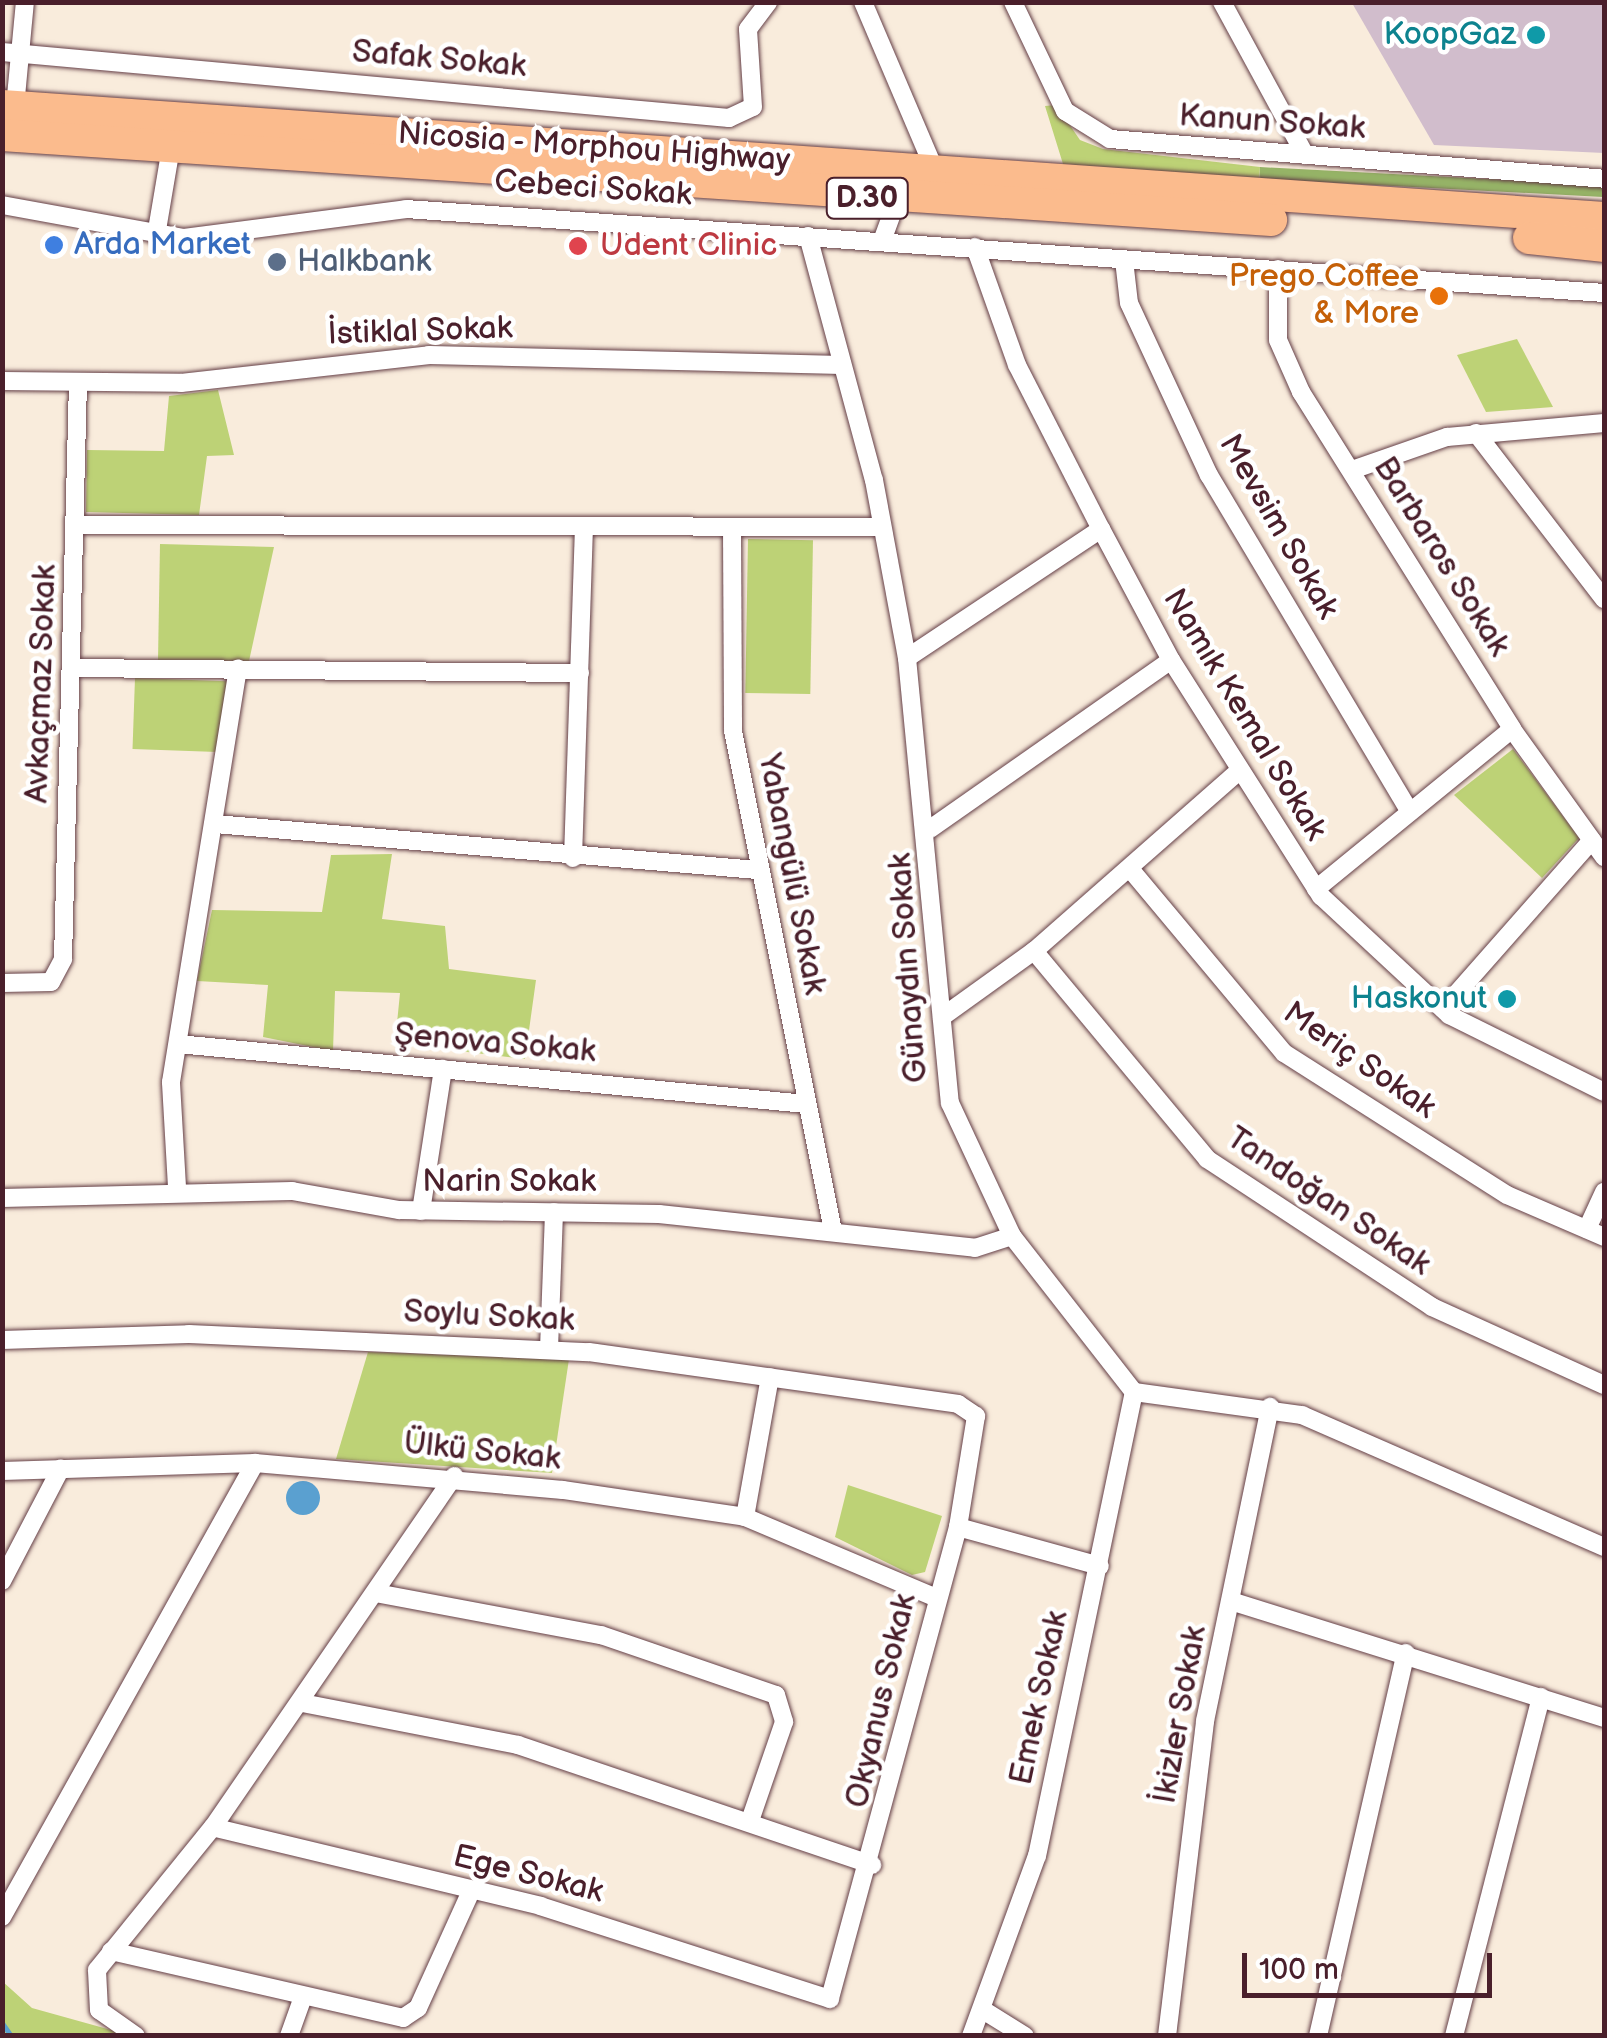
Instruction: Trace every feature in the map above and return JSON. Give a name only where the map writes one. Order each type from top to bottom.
[{"type":"highway","name":"Nicosia - Morphou Highway","points":[[7,116],[1604,218]]},
{"type":"highway","name":"Nicosia - Morphou Highway","points":[[7,116],[171,147],[1604,246]]},
{"type":"street","points":[[7,116],[22,54],[26,2]]},
{"type":"street","name":"Safak Sokak","points":[[2,52],[72,65],[728,118],[753,107],[748,29],[768,2]]},
{"type":"street","points":[[863,2],[936,173]]},
{"type":"street","name":"Kanun Sokak","points":[[1013,2],[1064,111],[1091,134],[1604,180]]},
{"type":"street","points":[[1222,2],[1305,155]]},
{"type":"street","points":[[156,236],[171,147]]},
{"type":"street","points":[[882,242],[897,200]]},
{"type":"street","name":"Cebeci Sokak","points":[[2,205],[156,236],[392,208],[1604,293]]},
{"type":"street","name":"Günaydın Sokak","points":[[808,236],[882,527],[906,658],[930,830],[950,1103],[1012,1236],[1134,1392]]},
{"type":"street","name":"Namık Kemal Sokak","points":[[975,247],[1018,365],[1101,529],[1171,660],[1316,889],[1354,935],[1443,1010],[1604,1092]]},
{"type":"street","name":"Mevsim Sokak","points":[[1124,260],[1128,303],[1209,475],[1410,812]]},
{"type":"street","name":"Barbaros Sokak","points":[[1278,269],[1282,352],[1512,730],[1604,857]]},
{"type":"street","name":"İstiklal Sokak","points":[[2,380],[78,384],[214,381],[429,355],[842,365]]},
{"type":"street","name":"Avkaçmaz Sokak","points":[[2,982],[50,982],[63,959],[78,384]]},
{"type":"street","points":[[1352,470],[1476,432],[1604,423]]},
{"type":"street","points":[[1476,432],[1604,598]]},
{"type":"street","points":[[76,525],[399,520],[584,528],[882,527]]},
{"type":"street","points":[[574,858],[584,528]]},
{"type":"street","name":"Yabangülü Sokak","points":[[732,529],[733,731],[757,870],[832,1226]]},
{"type":"street","points":[[906,658],[1101,529]]},
{"type":"street","points":[[930,830],[1171,660]]},
{"type":"street","points":[[73,668],[580,674]]},
{"type":"street","points":[[176,1187],[169,1097],[216,824],[238,668]]},
{"type":"street","points":[[1316,889],[1512,730]]},
{"type":"street","points":[[942,1017],[1034,951],[1131,870],[1239,771]]},
{"type":"street","points":[[216,824],[574,858],[757,870]]},
{"type":"street","points":[[1443,1010],[1592,840]]},
{"type":"street","name":"Meriç Sokak","points":[[1131,870],[1284,1053],[1507,1196],[1596,1233]]},
{"type":"street","name":"Tandoğan Sokak","points":[[1034,951],[1207,1160],[1432,1307],[1604,1386]]},
{"type":"street","name":"Şenova Sokak","points":[[178,1044],[806,1104]]},
{"type":"street","points":[[421,1211],[443,1070]]},
{"type":"street","name":"Narin Sokak","points":[[2,1198],[176,1187],[306,1192],[421,1211],[554,1212],[832,1226],[975,1248],[1012,1236]]},
{"type":"street","points":[[1596,1233],[1604,1192]]},
{"type":"street","points":[[549,1349],[554,1212]]},
{"type":"street","name":"Soylu Sokak","points":[[2,1340],[189,1334],[549,1349],[968,1407]]},
{"type":"street","points":[[745,1517],[770,1377]]},
{"type":"street","points":[[1134,1392],[1270,1407],[1604,1547]]},
{"type":"street","name":"Emek Sokak","points":[[972,2036],[1037,1856],[1134,1392]]},
{"type":"street","name":"Okyanus Sokak","points":[[822,2000],[837,1990],[958,1527],[977,1425],[968,1407]]},
{"type":"street","name":"İkizler Sokak","points":[[1167,2036],[1206,1721],[1270,1407]]},
{"type":"street","points":[[2,1917],[255,1464]]},
{"type":"street","name":"Ülkü Sokak","points":[[2,1472],[255,1464],[454,1476],[745,1517],[937,1598]]},
{"type":"street","points":[[2,1581],[61,1468]]},
{"type":"street","points":[[136,2036],[96,2003],[95,1978],[111,1951],[214,1827],[302,1704],[454,1476]]},
{"type":"street","points":[[958,1527],[1100,1566]]},
{"type":"street","points":[[376,1593],[601,1636],[776,1695],[786,1715],[750,1820]]},
{"type":"street","points":[[1231,1601],[1604,1718]]},
{"type":"street","points":[[1318,2036],[1406,1653]]},
{"type":"street","points":[[1454,2036],[1541,1697]]},
{"type":"street","points":[[302,1704],[518,1745],[750,1820],[872,1865]]},
{"type":"street","name":"Ege Sokak","points":[[214,1827],[471,1891],[822,2000]]},
{"type":"street","points":[[111,1951],[303,1997],[412,2015],[471,1891]]},
{"type":"street","points":[[289,2036],[303,1997]]},
{"type":"street","points":[[983,2010],[1025,2036]]},
{"type":"shaded area","points":[[1352,3],[1604,3],[1604,153],[1434,145]]},
{"type":"green space","points":[[1056,105],[1080,140],[1103,149],[1260,167],[1259,179],[1063,164],[1045,106]]},
{"type":"green space","points":[[1260,167],[1604,185],[1603,197],[1259,179]]},
{"type":"green space","points":[[1517,339],[1553,407],[1486,412],[1457,355]]},
{"type":"green space","points":[[218,390],[234,455],[207,456],[199,515],[86,512],[87,450],[164,451],[169,396]]},
{"type":"green space","points":[[748,539],[813,540],[810,694],[745,693]]},
{"type":"green space","points":[[160,544],[274,547],[249,661],[158,660]]},
{"type":"green space","points":[[135,678],[227,681],[224,752],[133,749]]},
{"type":"green space","points":[[1513,749],[1579,838],[1542,878],[1454,795]]},
{"type":"green space","points":[[392,854],[382,919],[445,926],[449,969],[536,980],[525,1059],[395,1043],[400,993],[335,991],[333,1051],[263,1037],[268,985],[197,981],[212,910],[322,912],[331,855]]},
{"type":"green space","points":[[368,1352],[569,1359],[552,1473],[336,1459]]},
{"type":"green space","points":[[848,1485],[942,1516],[925,1572],[912,1575],[835,1537]]},
{"type":"green space","points":[[2,1981],[32,2008],[129,2035],[3,2035]]},
{"type":"water","points":[[303,1481],[315,1486],[320,1498],[315,1510],[303,1515],[291,1510],[286,1498],[291,1486]]},
{"type":"waterway","points":[[2,2023],[11,2036]]},
{"type":"place","name":"KoopGaz","points":[[1536,35]]},
{"type":"place","name":"Arda Market","points":[[54,245]]},
{"type":"place","name":"Udent Clinic","points":[[578,246]]},
{"type":"place","name":"Halkbank","points":[[277,262]]},
{"type":"place","name":"Prego Coffee & More","points":[[1439,296]]},
{"type":"place","name":"Haskonut","points":[[1507,999]]}]
